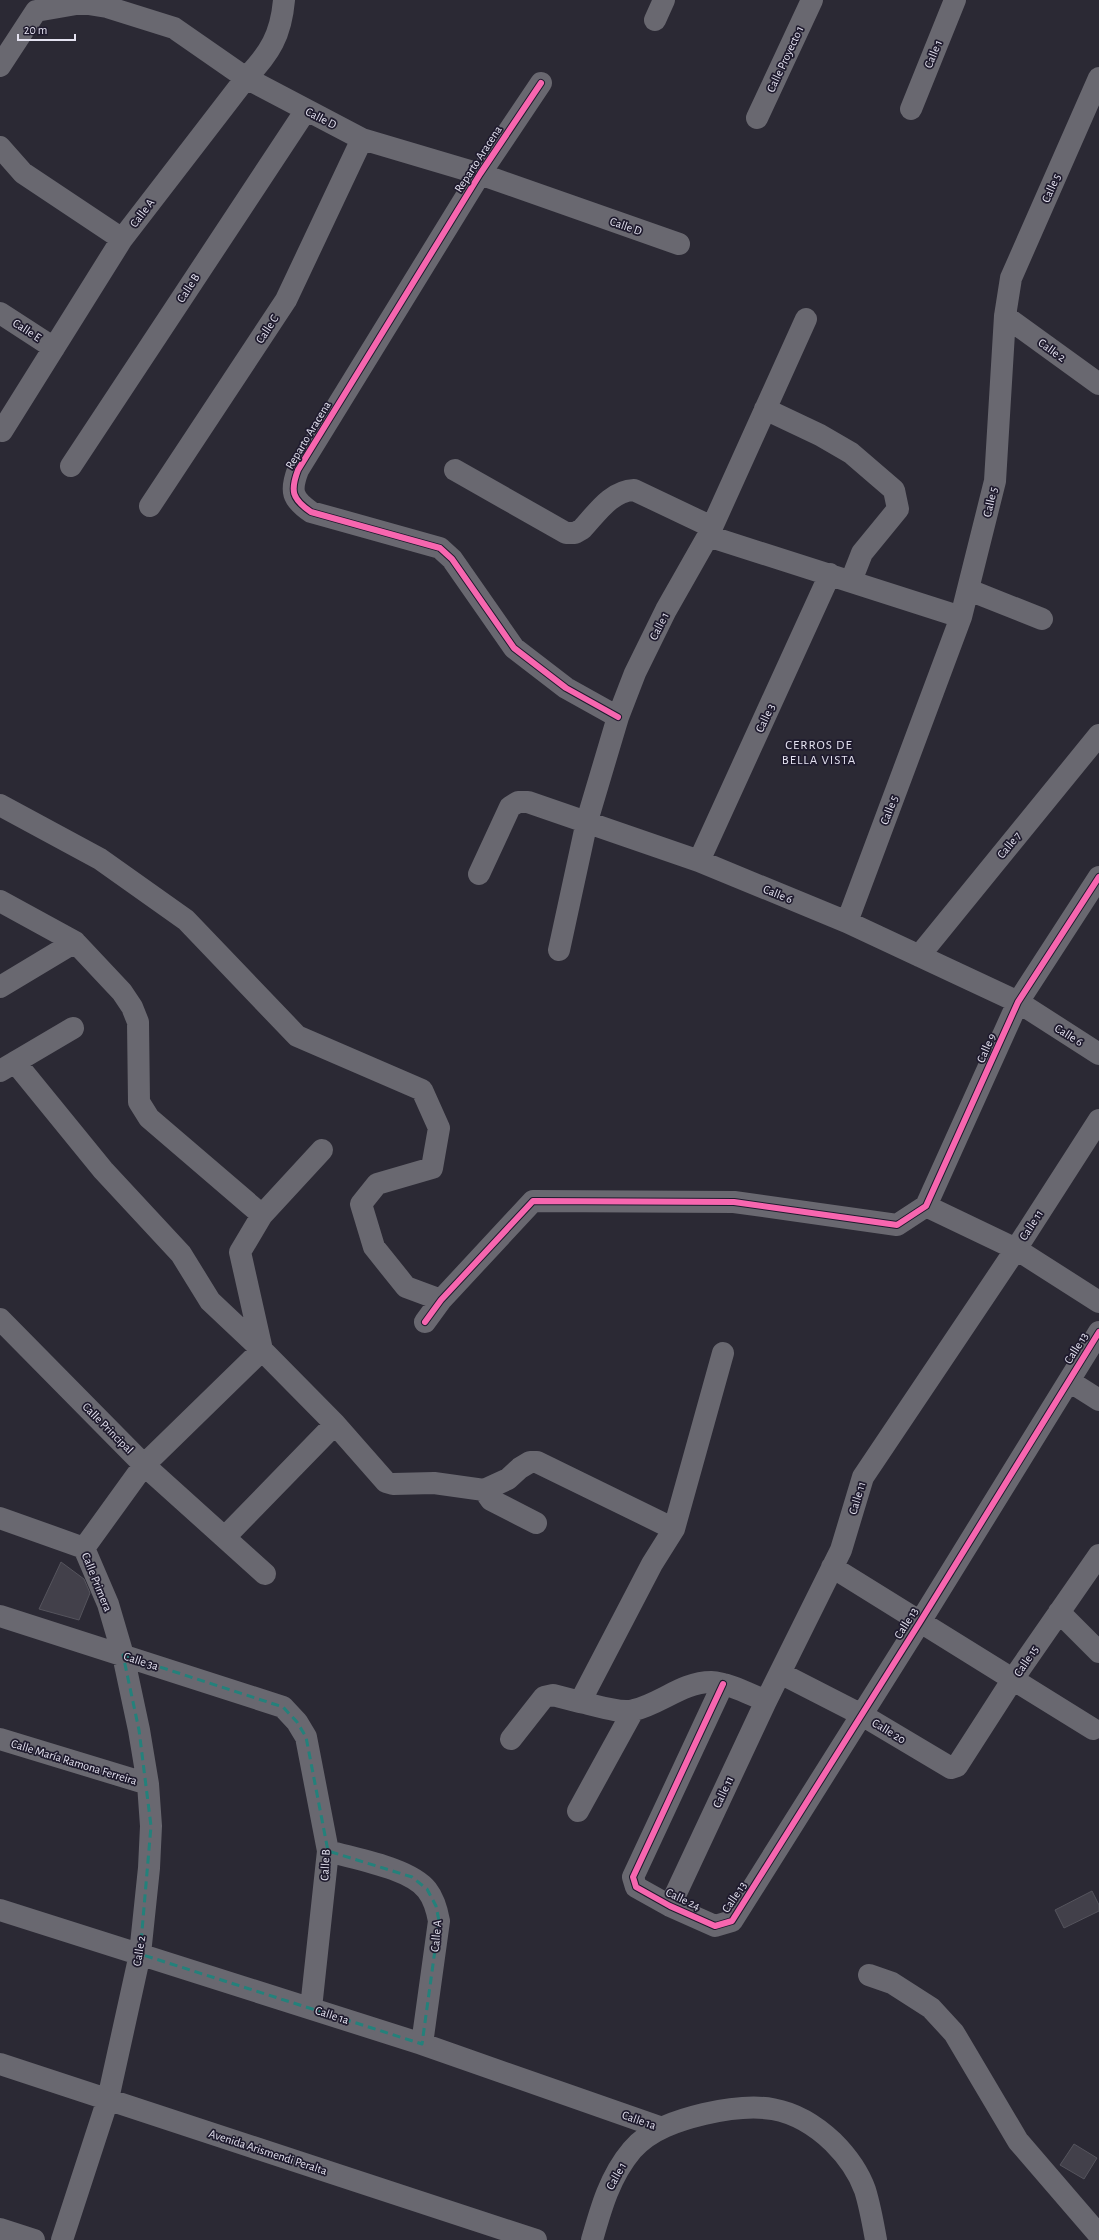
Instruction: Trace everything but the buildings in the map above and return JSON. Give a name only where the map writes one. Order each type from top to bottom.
[{"type":"street","name":"Calle A","points":[[2,431],[122,239],[246,78],[263,59],[278,35],[284,0]]},
{"type":"street","points":[[655,20],[664,0]]},
{"type":"street","name":"Calle Proyecto 1","points":[[758,118],[812,0]]},
{"type":"street","name":"Calle 1","points":[[911,109],[955,0]]},
{"type":"street","name":"Calle D","points":[[0,66],[32,6],[82,2],[134,15],[174,28],[246,78],[362,139],[480,174],[679,244]]},
{"type":"street","name":"Calle 5","points":[[847,922],[961,617],[969,590],[995,481],[1006,316],[1011,278],[1099,78]]},
{"type":"street","name":"Reparto Aracena","points":[[542,83],[480,174],[298,470],[293,482],[294,495],[300,505],[311,512],[440,548],[452,559],[514,648],[566,688],[618,717]]},
{"type":"street","name":"Calle B","points":[[71,466],[306,110]]},
{"type":"street","name":"Calle C","points":[[150,506],[286,300],[362,139]]},
{"type":"street","points":[[0,147],[23,173],[122,239]]},
{"type":"street","name":"Calle E","points":[[0,312],[54,348]]},
{"type":"street","name":"Calle 2","points":[[1006,316],[1099,384]]},
{"type":"street","name":"Calle 1","points":[[559,950],[587,821],[618,717],[636,673],[666,610],[710,531],[806,319]]},
{"type":"street","points":[[765,409],[820,435],[851,453],[894,490],[898,509],[862,553],[851,581]]},
{"type":"street","points":[[455,470],[566,533],[575,533],[582,529],[617,494],[625,490],[634,490],[710,531],[830,574],[961,617]]},
{"type":"street","name":"Calle 3","points":[[699,861],[830,574]]},
{"type":"street","points":[[969,590],[1042,619]]},
{"type":"street","name":"Calle 7","points":[[919,956],[1099,735]]},
{"type":"street","name":"Calle 6","points":[[480,874],[510,807],[518,802],[528,802],[587,821],[699,861],[847,922],[1018,1002],[1099,1054]]},
{"type":"street","points":[[0,805],[100,859],[186,920],[297,1036],[422,1090],[439,1128],[432,1168],[377,1184],[361,1204],[374,1247],[406,1287],[442,1300]]},
{"type":"street","name":"Calle 9","points":[[926,1206],[1018,1002],[1099,877]]},
{"type":"street","points":[[0,901],[75,942],[122,992],[132,1007],[138,1022],[139,1102],[149,1118],[262,1215]]},
{"type":"street","points":[[0,986],[75,942]]},
{"type":"street","points":[[73,1028],[8,1067],[181,1254],[210,1301],[262,1350],[335,1424],[386,1482],[393,1484],[434,1483],[484,1490],[508,1479],[520,1468],[530,1462],[543,1463],[674,1529]]},
{"type":"street","name":"Calle 11","points":[[670,1906],[766,1701],[841,1550],[863,1477],[1016,1249],[1099,1120]]},
{"type":"street","points":[[262,1350],[240,1252],[262,1215],[322,1150]]},
{"type":"street","points":[[425,1322],[442,1300],[533,1201],[734,1202],[897,1225],[926,1206],[1016,1249],[1099,1302]]},
{"type":"street","name":"Calle Principal","points":[[0,1319],[144,1465],[265,1574]]},
{"type":"street","name":"Calle 13","points":[[728,1923],[732,1921],[862,1715],[1099,1332]]},
{"type":"street","points":[[84,1548],[144,1465],[262,1350]]},
{"type":"street","points":[[580,1702],[652,1564],[674,1529],[723,1353]]},
{"type":"street","points":[[1069,1381],[1099,1400]]},
{"type":"street","points":[[225,1537],[335,1424]]},
{"type":"street","points":[[484,1490],[491,1500],[536,1523]]},
{"type":"street","name":"Calle Primera","points":[[0,1518],[84,1548],[108,1604],[123,1655]]},
{"type":"street","name":"Calle 15","points":[[954,1768],[957,1766],[1013,1679],[1099,1555]]},
{"type":"street","points":[[832,1567],[1093,1729]]},
{"type":"street","points":[[1059,1612],[1099,1652]]},
{"type":"street","name":"Calle 3a","points":[[0,1616],[283,1707]]},
{"type":"street","name":"Calle 2","points":[[62,2240],[108,2099],[140,1954],[149,1868],[151,1826],[148,1784],[139,1730],[123,1655]]},
{"type":"street","name":"Calle 20","points":[[780,1673],[862,1715],[951,1768],[954,1768]]},
{"type":"street","points":[[511,1739],[544,1697],[553,1695],[608,1708],[633,1711],[688,1688],[710,1682],[723,1684],[766,1701]]},
{"type":"street","name":"Calle 24","points":[[723,1684],[633,1876],[633,1882],[636,1886],[670,1906],[715,1926],[728,1923]]},
{"type":"street","name":"Calle B","points":[[283,1707],[297,1722],[306,1737],[328,1851],[311,2008]]},
{"type":"street","points":[[578,1811],[633,1711]]},
{"type":"street","name":"Calle María Ramona Ferreira","points":[[0,1739],[148,1784]]},
{"type":"street","name":"Calle A","points":[[328,1851],[412,1877],[427,1889],[436,1906],[439,1921],[422,2044]]},
{"type":"street","name":"Calle 1a","points":[[0,1910],[422,2044],[662,2128]]},
{"type":"street","points":[[869,1975],[892,1983],[931,2008],[954,2033],[1018,2141],[1099,2235]]},
{"type":"street","name":"Avenida Arismendi Peralta","points":[[0,2064],[536,2240]]},
{"type":"street","name":"Calle 1","points":[[592,2240],[600,2209],[616,2172],[633,2148],[662,2128],[680,2120],[738,2107],[773,2109],[795,2116],[816,2126],[844,2153],[864,2189],[876,2240]]},
{"type":"street","points":[[0,2229],[34,2240]]},
{"type":"highlighted area","points":[[123,1655],[283,1707],[297,1722],[306,1737],[328,1851],[412,1877],[427,1889],[436,1906],[439,1921],[422,2044],[140,1954],[151,1826],[139,1730]]},
{"type":"cycle path","points":[[541,83],[480,174],[298,470],[295,477],[294,494],[296,499],[311,512],[440,548],[452,559],[514,648],[566,688],[618,717]]},
{"type":"cycle path","points":[[425,1322],[441,1300],[533,1201],[734,1202],[897,1225],[926,1206],[1018,1002],[1099,877]]},
{"type":"cycle path","points":[[723,1684],[633,1877],[636,1887],[670,1906],[715,1926],[732,1921],[920,1622],[1099,1332]]},
{"type":"district","name":"CERROS DE BELLA VISTA","points":[[819,752]]}]
